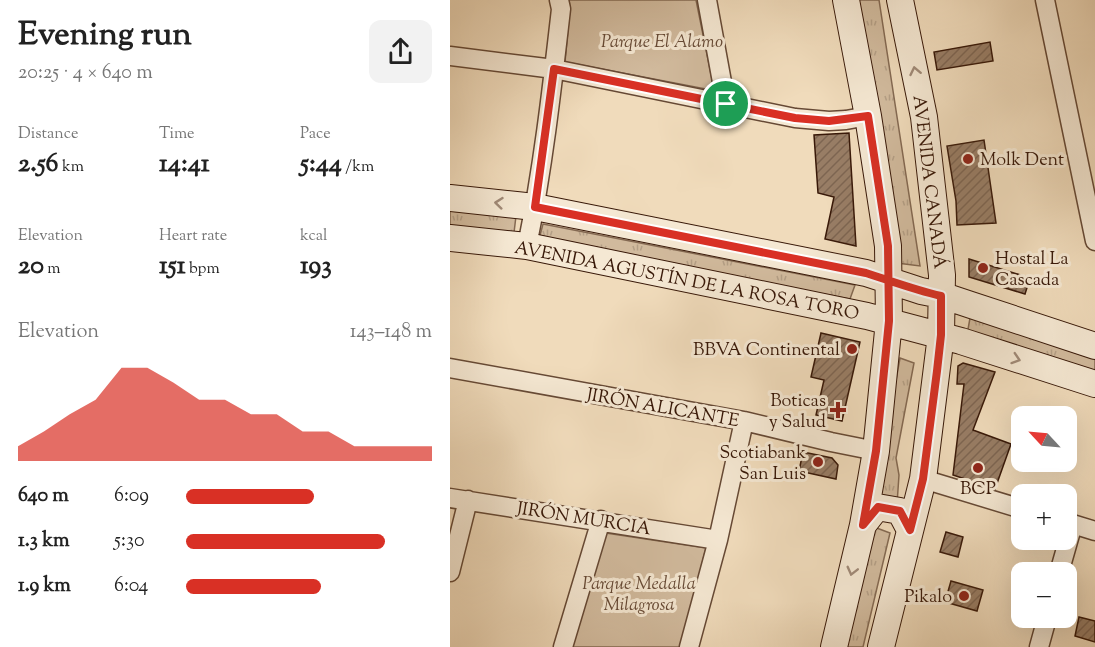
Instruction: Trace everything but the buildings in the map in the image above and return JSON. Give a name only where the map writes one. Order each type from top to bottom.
[{"type":"main road","points":[[834,647],[863,525],[876,451],[889,321],[888,246],[868,116],[846,0]]},
{"type":"main road","name":"AVENIDA CANADÁ","points":[[881,647],[923,479],[941,335],[942,275],[924,117],[900,0]]},
{"type":"main road","points":[[450,198],[535,207],[866,273],[1095,346]]},
{"type":"main road","name":"AVENIDA AGUSTÍN DE LA ROSA TORO","points":[[450,238],[527,246],[889,321],[941,335],[1095,384]]},
{"type":"main road","points":[[863,525],[878,507],[900,511],[910,530]]},
{"type":"street","points":[[527,246],[535,207],[554,69],[561,9],[559,0]]},
{"type":"street","points":[[707,0],[726,104]]},
{"type":"street","points":[[1045,0],[1091,206],[1095,241]]},
{"type":"street","points":[[450,56],[554,69],[795,118],[846,120],[868,116]]},
{"type":"street","name":"JIRÓN ALICANTE","points":[[450,369],[744,421],[876,451]]},
{"type":"street","points":[[688,647],[718,540],[744,421]]},
{"type":"street","points":[[923,479],[1011,506]]},
{"type":"street","points":[[450,573],[459,499]]},
{"type":"street","name":"JIRÓN MURCIA","points":[[459,499],[718,540]]},
{"type":"street","points":[[563,647],[601,520]]},
{"type":"street","points":[[1077,525],[1095,531]]},
{"type":"street","points":[[1039,647],[1044,628]]},
{"type":"green space","name":"Parque El Alamo","points":[[569,0],[696,0],[713,84],[711,90],[565,62]]},
{"type":"green space","points":[[855,0],[879,0],[920,266],[897,263]]},
{"type":"green space","points":[[450,211],[516,216],[513,241],[450,234]]},
{"type":"green space","points":[[543,224],[855,285],[850,299],[538,243]]},
{"type":"green space","points":[[970,318],[1095,357],[1095,375],[967,335]]},
{"type":"green space","points":[[900,358],[914,363],[896,458],[899,475],[897,504],[875,497]]},
{"type":"green space","points":[[874,527],[890,533],[863,647],[845,647]]},
{"type":"green space","name":"Parque Medalla Milagrosa","points":[[599,532],[706,548],[681,647],[568,647]]},
{"type":"place","name":"Molk Dent","points":[[968,159]]},
{"type":"place","name":"Hostal La Cascada","points":[[983,268]]},
{"type":"place","name":"BBVA Continental","points":[[852,349]]},
{"type":"place","name":"Boticas y Salud","points":[[838,410]]},
{"type":"place","name":"Scotiabank San Luis","points":[[818,462]]},
{"type":"place","name":"BCP","points":[[978,468]]},
{"type":"place","name":"Pikalo","points":[[964,596]]},
{"type":"route","points":[[726,104],[554,69],[535,207],[866,273],[888,280],[921,291],[941,296],[941,335],[923,479],[910,530],[900,511],[878,507],[863,525],[876,451],[889,321],[888,280],[888,246],[868,116],[829,121],[795,118],[726,104]]}]
